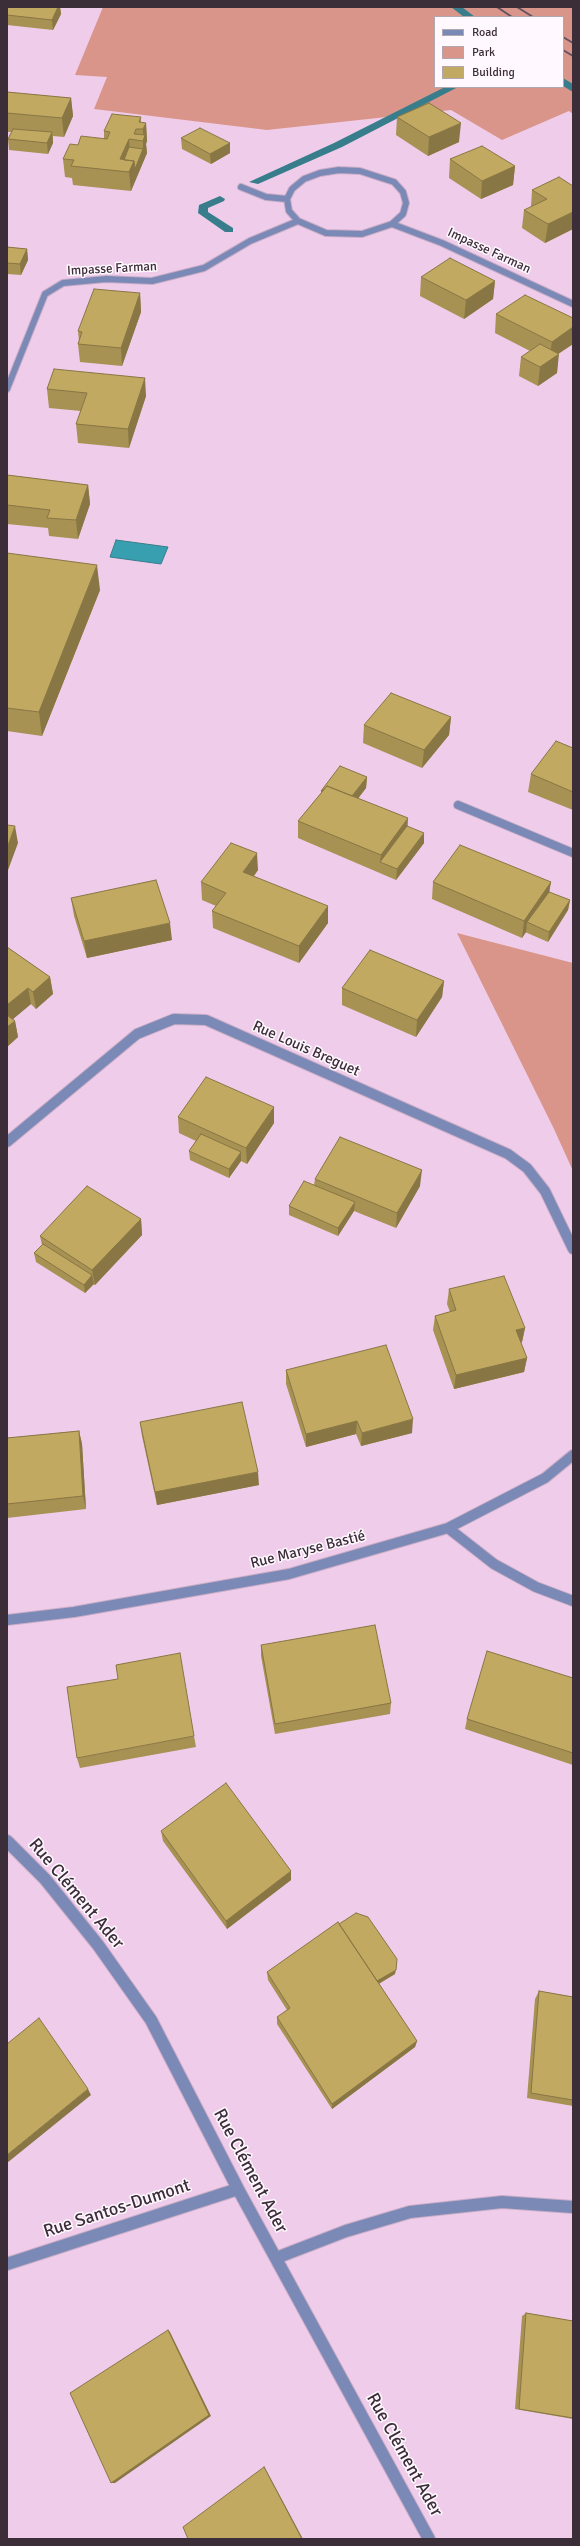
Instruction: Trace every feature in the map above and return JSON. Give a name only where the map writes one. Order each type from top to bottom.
[{"type":"street","points":[[346,170],[378,175],[394,182],[403,192],[406,203],[403,214],[392,224],[362,234],[344,235],[326,233],[298,221],[289,211],[287,199],[292,188],[304,179],[320,173],[346,170]]},
{"type":"street","points":[[241,187],[266,197],[287,199]]},
{"type":"street","name":"Impasse Farman","points":[[7,389],[45,294],[63,283],[106,279],[152,281],[204,268],[250,241],[298,221]]},
{"type":"street","name":"Impasse Farman","points":[[392,224],[442,242],[573,304]]},
{"type":"street","points":[[458,805],[573,853]]},
{"type":"street","name":"Rue Louis Breguet","points":[[7,1142],[137,1034],[174,1019],[206,1020],[508,1154],[527,1168],[544,1191],[573,1249]]},
{"type":"street","name":"Rue Maryse Bastié","points":[[7,1620],[74,1612],[289,1574],[448,1528],[545,1478],[573,1455]]},
{"type":"street","points":[[448,1528],[494,1564],[536,1587],[573,1601]]},
{"type":"street","name":"Rue Clément Ader","points":[[7,1841],[45,1879],[98,1945],[151,2020],[238,2189],[429,2539]]},
{"type":"street","name":"Rue Santos-Dumont","points":[[7,2264],[238,2189]]},
{"type":"street","points":[[276,2258],[346,2231],[410,2212],[502,2202],[573,2207]]},
{"type":"green space","points":[[103,7],[573,7],[573,114],[569,111],[502,140],[451,110],[267,130],[94,109],[107,77],[75,75]]},
{"type":"green space","points":[[457,933],[573,963],[573,1171],[554,1129]]},
{"type":"water","points":[[116,540],[168,547],[161,564],[110,557]]},
{"type":"building","points":[[7,7],[58,7],[52,20],[7,15]]},
{"type":"building","points":[[7,92],[71,98],[62,118],[7,113]]},
{"type":"building","points":[[429,103],[461,123],[429,137],[397,117]]},
{"type":"building","points":[[112,114],[141,117],[139,122],[146,123],[143,129],[136,129],[134,134],[145,135],[143,141],[129,139],[120,159],[134,161],[129,172],[71,166],[74,160],[63,159],[70,144],[78,145],[81,136],[107,139],[110,132],[104,131]]},
{"type":"building","points":[[200,128],[230,143],[210,154],[181,138]]},
{"type":"building","points":[[13,129],[52,132],[47,143],[8,139]]},
{"type":"building","points":[[482,146],[515,166],[482,181],[450,159]]},
{"type":"building","points":[[129,147],[143,149],[135,169],[134,161],[124,160]]},
{"type":"building","points":[[559,177],[573,186],[573,212],[548,224],[524,210],[547,199],[532,190]]},
{"type":"building","points":[[7,247],[27,249],[20,264],[7,263]]},
{"type":"building","points":[[450,258],[495,281],[466,300],[421,277]]},
{"type":"building","points":[[94,289],[140,293],[121,348],[78,344],[82,332],[78,331]]},
{"type":"building","points":[[525,295],[573,318],[573,327],[552,342],[496,314]]},
{"type":"building","points":[[540,344],[559,354],[540,367],[521,357]]},
{"type":"building","points":[[54,369],[145,378],[128,429],[76,424],[87,393],[47,389]]},
{"type":"building","points":[[7,475],[88,485],[76,520],[47,518],[50,510],[7,505]]},
{"type":"building","points":[[7,553],[97,565],[39,712],[7,708]]},
{"type":"building","points":[[391,693],[451,717],[424,750],[364,725]]},
{"type":"building","points":[[556,741],[573,748],[573,792],[531,774]]},
{"type":"building","points":[[340,766],[367,777],[352,796],[327,786],[321,791]]},
{"type":"building","points":[[327,786],[408,818],[381,855],[298,821]]},
{"type":"building","points":[[7,825],[15,826],[7,848]]},
{"type":"building","points":[[407,826],[424,833],[397,869],[380,862]]},
{"type":"building","points":[[231,843],[257,853],[243,872],[328,906],[299,946],[212,911],[226,893],[201,882]]},
{"type":"building","points":[[460,845],[551,882],[524,921],[433,882]]},
{"type":"building","points":[[156,880],[170,923],[84,941],[71,898]]},
{"type":"building","points":[[549,892],[570,900],[549,932],[527,922]]},
{"type":"building","points":[[7,947],[50,977],[33,992],[28,988],[7,1005]]},
{"type":"building","points":[[370,950],[444,981],[417,1020],[342,988]]},
{"type":"building","points":[[7,1015],[15,1021],[7,1027]]},
{"type":"building","points":[[206,1077],[274,1107],[246,1148],[178,1117]]},
{"type":"building","points":[[201,1134],[241,1152],[229,1169],[189,1151]]},
{"type":"building","points":[[340,1137],[422,1170],[397,1213],[315,1179]]},
{"type":"building","points":[[304,1181],[355,1202],[338,1228],[289,1206]]},
{"type":"building","points":[[87,1186],[141,1219],[92,1270],[40,1236]]},
{"type":"building","points":[[43,1244],[92,1275],[84,1285],[34,1253]]},
{"type":"building","points":[[504,1276],[525,1328],[516,1330],[527,1358],[456,1375],[435,1316],[456,1310],[449,1289]]},
{"type":"building","points":[[386,1345],[413,1419],[362,1433],[357,1421],[306,1434],[286,1370]]},
{"type":"building","points":[[242,1402],[258,1472],[155,1492],[140,1422]]},
{"type":"building","points":[[79,1431],[83,1496],[7,1504],[7,1438]]},
{"type":"building","points":[[375,1625],[391,1703],[275,1724],[261,1645]]},
{"type":"building","points":[[487,1651],[573,1678],[573,1753],[467,1719]]},
{"type":"building","points":[[180,1653],[194,1736],[77,1758],[67,1687],[118,1679],[116,1665]]},
{"type":"building","points":[[226,1783],[291,1871],[226,1921],[161,1831]]},
{"type":"building","points":[[356,1913],[368,1917],[397,1959],[396,1970],[377,1981],[339,1924]]},
{"type":"building","points":[[338,1922],[417,2041],[332,2104],[277,2017],[290,2008],[267,1972]]},
{"type":"building","points":[[539,1991],[573,1997],[573,2100],[531,2093]]},
{"type":"building","points":[[39,2018],[88,2089],[7,2155],[7,2044]]},
{"type":"building","points":[[526,2313],[573,2321],[573,2418],[519,2409]]},
{"type":"building","points":[[168,2330],[209,2415],[111,2483],[70,2393]]},
{"type":"building","points":[[264,2467],[302,2539],[188,2539],[183,2527]]},
{"type":"waterway","points":[[456,7],[469,16]]},
{"type":"waterway","points":[[564,82],[573,89]]},
{"type":"waterway","points":[[254,182],[338,145],[451,88]]},
{"type":"waterway","points":[[220,199],[203,207],[203,213],[229,230]]},
{"type":"railway","points":[[497,7],[510,16]]},
{"type":"railway","points":[[517,7],[531,16]]},
{"type":"railway","points":[[564,38],[573,43]]},
{"type":"railway","points":[[564,51],[573,56]]}]
